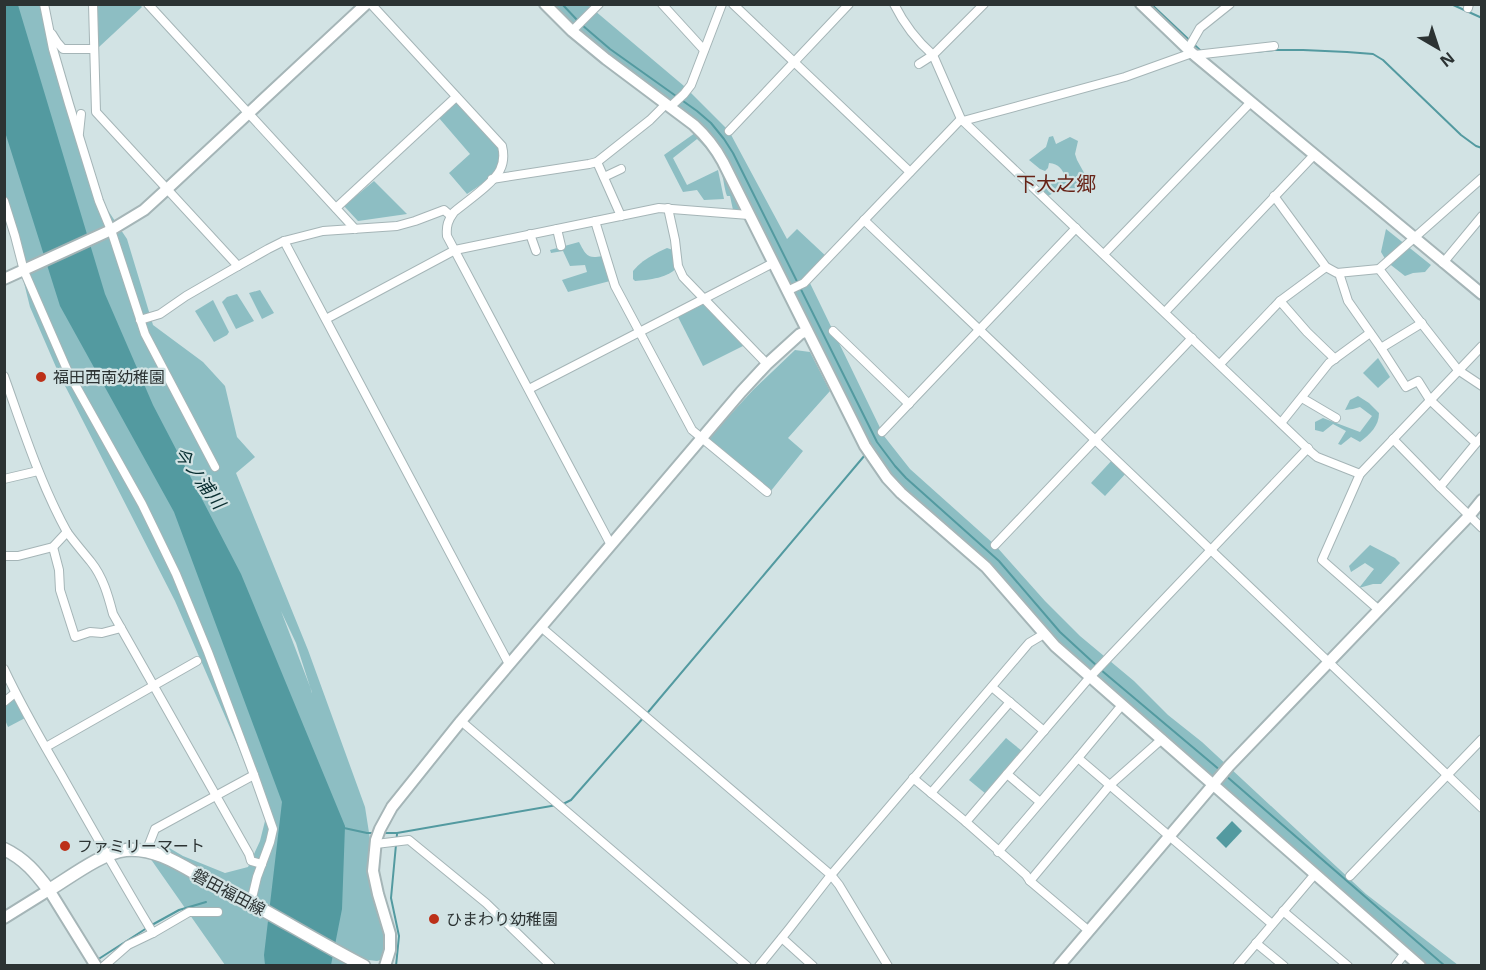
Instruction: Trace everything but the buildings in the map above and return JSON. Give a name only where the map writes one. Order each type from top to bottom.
[{"type":"main road","points":[[4,849],[24,860],[49,890]]},
{"type":"main road","name":"磐田福田線","points":[[49,890],[95,862],[126,850],[160,855],[364,966]]},
{"type":"street","points":[[44,4],[53,49],[78,135],[145,334],[215,467]]},
{"type":"street","points":[[93,4],[96,112],[238,266]]},
{"type":"street","points":[[148,4],[355,229]]},
{"type":"street","points":[[4,279],[110,231],[144,210],[366,4]]},
{"type":"street","points":[[370,4],[502,146],[504,154],[499,172],[451,216],[446,229],[447,236],[610,545]]},
{"type":"street","points":[[545,4],[606,59],[704,134],[714,147],[789,290],[865,447],[883,473],[901,493],[986,567],[1044,634],[1420,966]]},
{"type":"street","points":[[574,29],[599,4]]},
{"type":"street","points":[[662,4],[704,50]]},
{"type":"street","points":[[492,179],[597,162],[684,94],[690,85],[722,4]]},
{"type":"street","points":[[733,4],[910,172]]},
{"type":"street","points":[[729,131],[849,4]]},
{"type":"street","points":[[894,4],[903,22],[933,55],[962,120],[1317,457],[1360,474]]},
{"type":"street","points":[[919,64],[933,55],[984,4]]},
{"type":"street","points":[[1141,4],[1192,52],[1482,294]]},
{"type":"street","points":[[1192,52],[1200,28],[1230,4]]},
{"type":"street","points":[[49,31],[63,49],[94,49]]},
{"type":"street","points":[[789,290],[804,283],[962,120],[1125,77],[1192,52],[1274,46]]},
{"type":"street","points":[[336,208],[456,97]]},
{"type":"street","points":[[1104,254],[1251,102]]},
{"type":"street","points":[[78,135],[81,114]]},
{"type":"street","points":[[1165,312],[1314,155]]},
{"type":"street","points":[[597,162],[621,216]]},
{"type":"street","points":[[594,181],[621,169]]},
{"type":"street","points":[[1274,196],[1326,267],[1339,273],[1379,269],[1481,180]]},
{"type":"street","points":[[4,201],[25,270],[68,372],[142,504],[177,574],[254,775],[273,829],[256,877],[251,903]]},
{"type":"street","points":[[326,319],[455,250],[659,208],[749,215]]},
{"type":"street","points":[[668,208],[678,266],[683,277],[767,364]]},
{"type":"street","points":[[140,320],[160,314],[186,296],[284,241],[323,231],[397,225],[444,210],[451,216]]},
{"type":"street","points":[[1443,263],[1482,216]]},
{"type":"street","points":[[864,220],[1482,808]]},
{"type":"street","points":[[595,221],[615,286],[692,430],[767,492]]},
{"type":"street","points":[[882,432],[1076,228]]},
{"type":"street","points":[[557,229],[561,246]]},
{"type":"street","points":[[531,234],[536,251]]},
{"type":"street","points":[[284,241],[509,664]]},
{"type":"street","points":[[529,389],[773,263]]},
{"type":"street","points":[[1220,364],[1280,301],[1326,267]]},
{"type":"street","points":[[1379,269],[1458,370],[1482,386]]},
{"type":"street","points":[[1339,273],[1348,301],[1406,387],[1418,381],[1430,400],[1476,443]]},
{"type":"street","points":[[1280,301],[1335,359]]},
{"type":"street","points":[[1381,348],[1422,323]]},
{"type":"street","points":[[385,966],[390,950],[390,934],[373,871],[380,829],[392,807],[461,721],[701,438],[767,364],[800,334],[807,331]]},
{"type":"street","points":[[832,331],[909,404]]},
{"type":"street","points":[[1281,423],[1329,363],[1370,333]]},
{"type":"street","points":[[995,545],[1192,338]]},
{"type":"street","points":[[1379,610],[1322,560],[1360,474],[1482,346]]},
{"type":"street","points":[[4,376],[53,507],[67,532],[92,562],[106,589],[113,614],[249,854],[250,861],[262,864]]},
{"type":"street","points":[[1302,398],[1336,418]]},
{"type":"street","points":[[4,401],[14,402]]},
{"type":"street","points":[[1440,487],[1482,436]]},
{"type":"street","points":[[1393,439],[1482,528]]},
{"type":"street","points":[[966,822],[1092,675],[1308,448]]},
{"type":"street","points":[[4,480],[38,471]]},
{"type":"street","points":[[1059,966],[1229,766],[1482,500]]},
{"type":"street","points":[[4,556],[53,547],[67,532]]},
{"type":"street","points":[[53,547],[59,570],[60,590],[75,637],[90,632],[102,633],[121,628]]},
{"type":"street","points":[[541,627],[831,875],[888,966]]},
{"type":"street","points":[[759,966],[831,875],[913,778],[1029,643],[1044,634]]},
{"type":"street","points":[[46,747],[197,661]]},
{"type":"street","points":[[4,669],[15,693],[153,933]]},
{"type":"street","points":[[992,687],[1044,731]]},
{"type":"street","points":[[4,702],[15,693]]},
{"type":"street","points":[[932,794],[1010,702]]},
{"type":"street","points":[[998,852],[1122,705]]},
{"type":"street","points":[[461,721],[747,966]]},
{"type":"street","points":[[1350,876],[1482,738]]},
{"type":"street","points":[[1030,881],[1110,785],[1162,740]]},
{"type":"street","points":[[1078,758],[1272,924]]},
{"type":"street","points":[[1007,774],[1040,802]]},
{"type":"street","points":[[146,852],[155,829],[254,775]]},
{"type":"street","points":[[913,778],[1089,930]]},
{"type":"street","points":[[376,844],[409,840],[486,903],[551,966]]},
{"type":"street","points":[[1238,966],[1315,874]]},
{"type":"street","points":[[4,918],[49,890],[96,966]]},
{"type":"street","points":[[1284,911],[1348,966]]},
{"type":"street","points":[[104,966],[128,945],[189,912],[218,912]]},
{"type":"street","points":[[782,938],[813,966]]},
{"type":"street","points":[[1257,943],[1284,966]]},
{"type":"street","points":[[1395,966],[1405,953]]},
{"type":"shaded area","points":[[4,5],[42,5],[97,194],[127,239],[153,325],[203,362],[225,386],[237,437],[255,457],[236,473],[308,650],[365,807],[370,839],[375,852],[388,958],[377,961],[360,959],[358,966],[225,965],[150,858],[166,846],[183,856],[225,873],[248,867],[260,841],[267,813],[175,601],[59,374],[30,307],[5,206]],"holes":[[[281,611],[296,643],[310,687]]]},
{"type":"shaded area","points":[[4,5],[18,5],[105,294],[153,405],[241,574],[345,826],[342,909],[331,965],[265,965],[264,955],[282,802],[174,512],[60,306],[5,132]]},
{"type":"shaded area","points":[[94,5],[140,5],[142,7],[99,47]]},
{"type":"shaded area","points":[[548,5],[588,5],[684,86],[729,131],[787,239],[797,229],[828,258],[808,279],[884,436],[910,469],[995,545],[1080,636],[1134,681],[1168,715],[1202,742],[1366,894],[1458,965],[1420,965],[1088,675],[989,564],[883,473],[742,210],[733,210],[717,163],[697,139],[673,158],[687,185],[718,170],[724,199],[704,200],[697,190],[683,192],[664,155],[695,133],[710,147],[704,134]]},
{"type":"shaded area","points":[[459,99],[502,146],[501,167],[492,177],[467,194],[449,173],[470,154],[439,118]]},
{"type":"shaded area","points":[[1053,136],[1056,144],[1070,137],[1078,141],[1075,154],[1088,180],[1077,191],[1053,193],[1044,198],[1039,193],[1042,181],[1064,182],[1066,178],[1055,164],[1049,163],[1045,171],[1029,160],[1046,147],[1049,137]]},
{"type":"shaded area","points":[[374,181],[407,214],[358,221],[344,206]]},
{"type":"shaded area","points":[[1386,229],[1431,265],[1425,272],[1405,276],[1387,262],[1381,252]]},
{"type":"shaded area","points":[[579,242],[588,255],[602,256],[610,281],[568,292],[562,280],[587,272],[585,265],[570,266],[563,251],[551,253],[550,250]]},
{"type":"shaded area","points":[[667,248],[673,250],[678,266],[674,270],[652,279],[635,281],[633,279],[633,271],[640,264]]},
{"type":"shaded area","points":[[260,290],[274,313],[262,319],[249,293]]},
{"type":"shaded area","points":[[237,294],[254,321],[236,329],[222,302],[227,297]]},
{"type":"shaded area","points":[[705,299],[745,345],[703,366],[677,315]]},
{"type":"shaded area","points":[[213,300],[229,332],[214,342],[195,311]]},
{"type":"shaded area","points":[[795,350],[810,352],[830,391],[788,438],[803,451],[770,492],[708,439],[753,390]]},
{"type":"shaded area","points":[[1378,358],[1390,377],[1378,388],[1363,373]]},
{"type":"shaded area","points":[[1358,396],[1379,413],[1376,426],[1360,442],[1351,437],[1341,445],[1338,444],[1346,431],[1333,424],[1323,432],[1315,430],[1315,422],[1323,418],[1360,432],[1372,416],[1360,407],[1345,410],[1350,400]]},
{"type":"shaded area","points":[[1114,458],[1128,471],[1105,496],[1091,483]]},
{"type":"shaded area","points":[[1370,545],[1400,563],[1381,584],[1359,588],[1374,569],[1365,563],[1351,572],[1349,566]]},
{"type":"shaded area","points":[[15,693],[27,717],[8,727],[5,720],[5,702]]},
{"type":"shaded area","points":[[1006,738],[1022,751],[986,794],[969,780]]},
{"type":"shaded area","points":[[1232,821],[1242,831],[1226,848],[1216,838]]},
{"type":"waterway","points":[[562,4],[578,21]]},
{"type":"waterway","points":[[1151,4],[1202,52]]},
{"type":"waterway","points":[[1451,4],[1482,18]]},
{"type":"waterway","points":[[582,25],[610,49],[697,111],[724,139],[877,442],[906,478],[999,561],[1060,632],[1097,666]]},
{"type":"waterway","points":[[1254,52],[1303,50],[1373,54],[1383,60],[1461,135],[1482,148]]},
{"type":"waterway","points":[[563,804],[571,800],[644,717],[865,455]]},
{"type":"waterway","points":[[1101,670],[1221,771]]},
{"type":"waterway","points":[[1225,775],[1445,966]]},
{"type":"waterway","points":[[382,833],[397,833],[557,805]]},
{"type":"waterway","points":[[344,828],[374,833]]},
{"type":"waterway","points":[[396,966],[399,936],[391,898],[397,834]]},
{"type":"waterway","points":[[97,960],[179,910],[206,902]]},
{"type":"place","name":"福田西南幼稚園","points":[[41,377]]},
{"type":"place","name":"ファミリーマート","points":[[65,846]]},
{"type":"place","name":"ひまわり幼稚園","points":[[434,919]]},
{"type":"district","name":"下大之郷","points":[[1056,184]]},
{"type":"water label","name":"今ノ浦川","points":[[199,478]]}]
